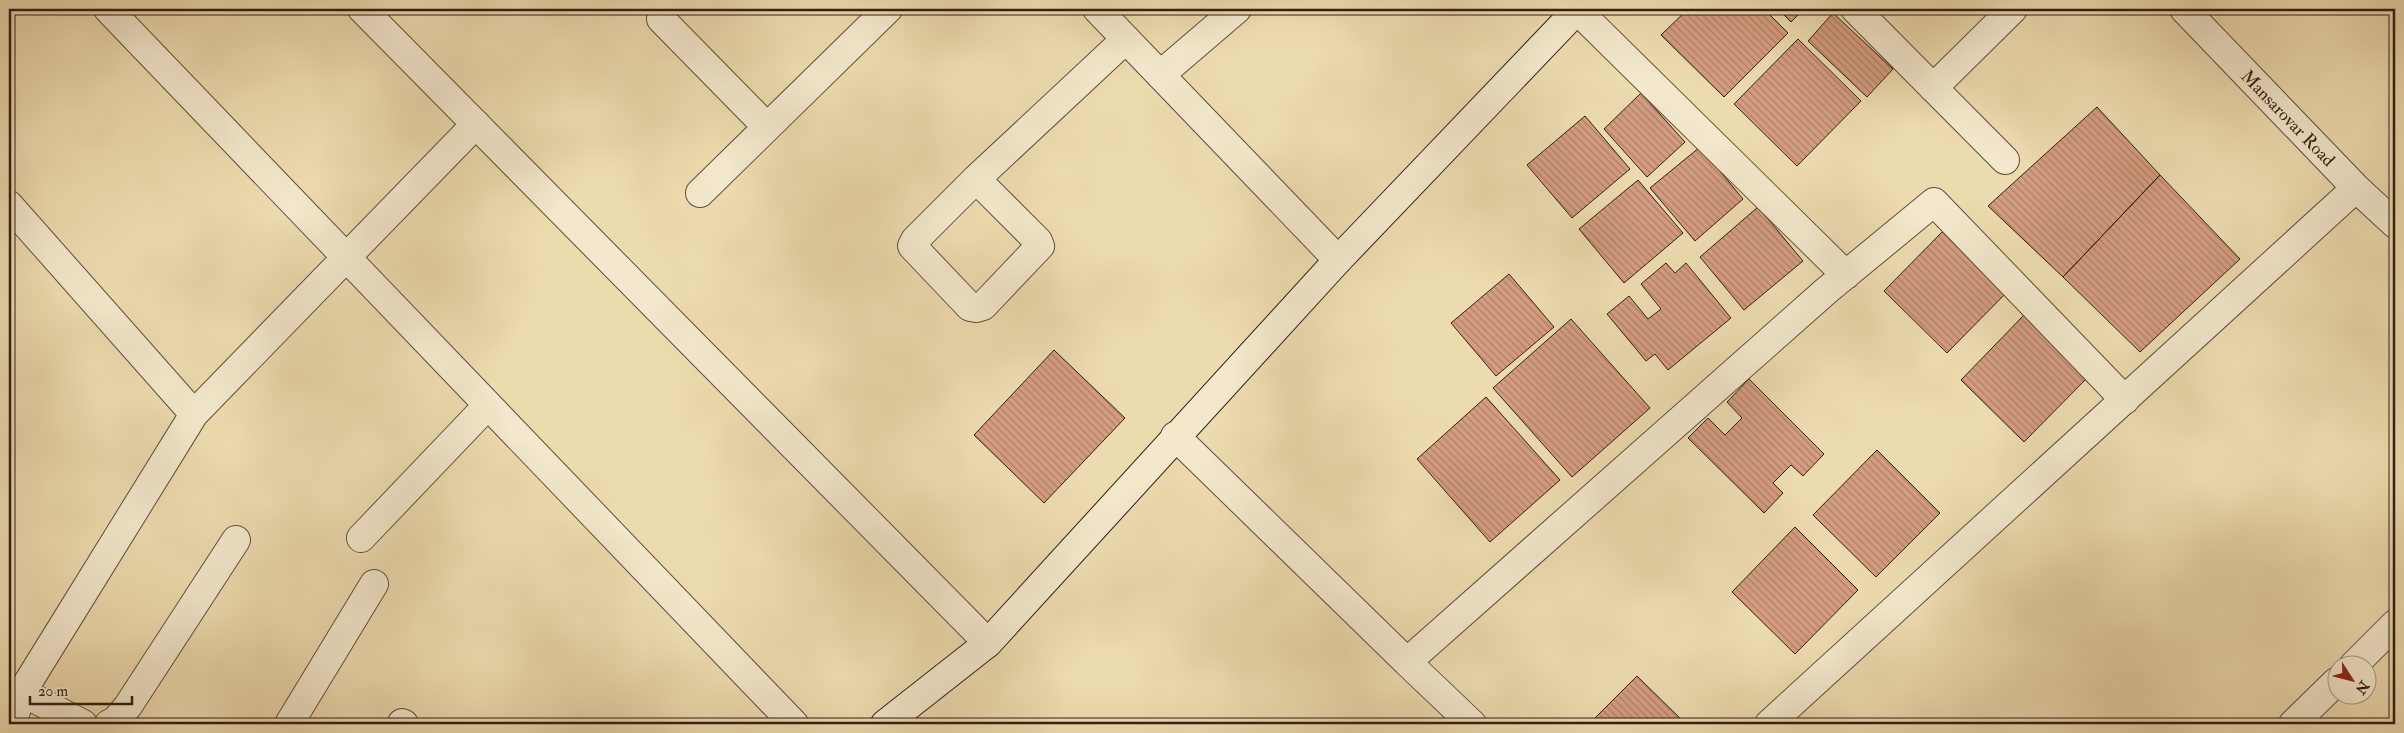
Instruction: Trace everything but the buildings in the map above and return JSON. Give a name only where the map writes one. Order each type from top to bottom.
[{"type":"street","points":[[108,9],[794,724]]},
{"type":"street","points":[[362,9],[988,643]]},
{"type":"street","points":[[700,193],[766,126],[888,9]]},
{"type":"street","points":[[1097,9],[1338,260]]},
{"type":"street","points":[[1160,75],[1237,9]]},
{"type":"street","points":[[885,724],[988,643],[1175,436],[1338,260],[1577,9],[1846,275]]},
{"type":"street","points":[[1855,9],[2005,160]]},
{"type":"street","points":[[1934,88],[2012,9]]},
{"type":"street","name":"Mansarovar Road","points":[[2184,9],[2356,188],[2395,224]]},
{"type":"street","points":[[661,19],[766,126]]},
{"type":"street","points":[[976,179],[1038,241],[1040,246],[982,306],[976,308],[970,307],[912,246],[915,240],[976,179],[1126,39]]},
{"type":"street","points":[[12,724],[22,692],[194,414],[476,124]]},
{"type":"street","points":[[1769,724],[2356,188]]},
{"type":"street","points":[[1407,662],[1846,275],[1934,202],[2125,400]]},
{"type":"street","points":[[9,205],[194,414]]},
{"type":"street","points":[[361,538],[488,405]]},
{"type":"street","points":[[1175,436],[1472,724]]},
{"type":"street","points":[[109,724],[116,720],[128,706],[236,540]]},
{"type":"street","points":[[289,724],[374,584]]},
{"type":"street","points":[[2363,656],[2395,624]]},
{"type":"street","points":[[22,692],[83,724]]},
{"type":"street","points":[[2293,724],[2326,692]]}]
